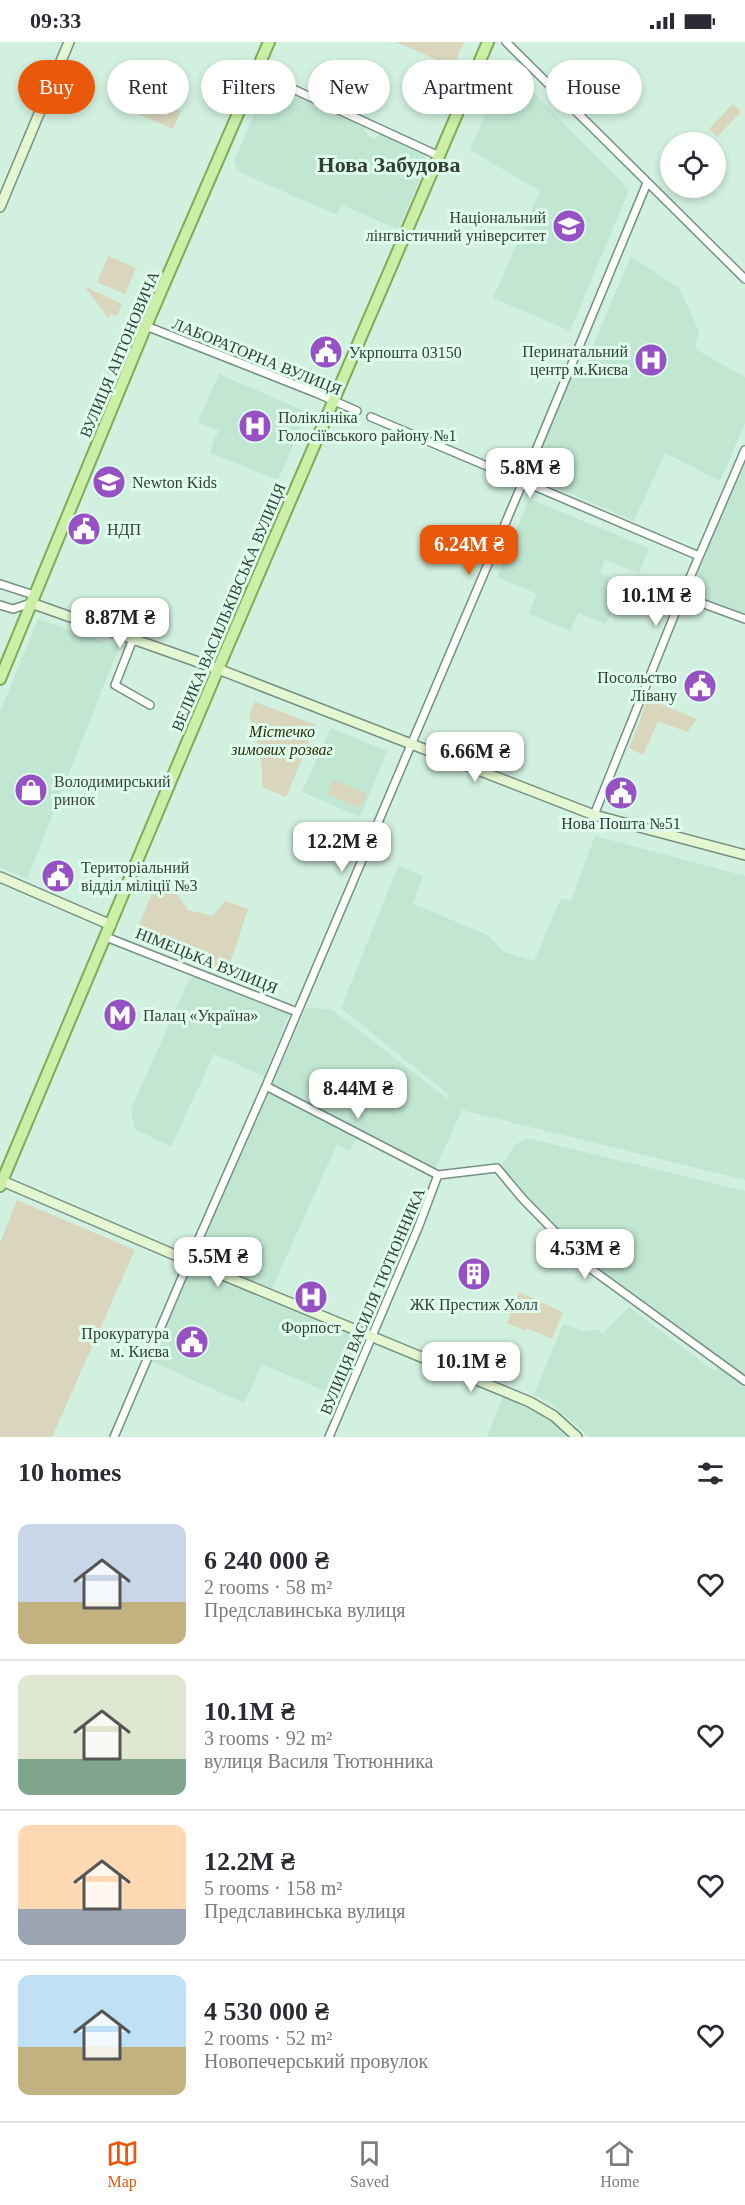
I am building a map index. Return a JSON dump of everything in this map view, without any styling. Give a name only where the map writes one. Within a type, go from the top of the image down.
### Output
[{"type":"main road","points":[[0,207],[69,42]]},
{"type":"main road","name":"ВУЛИЦЯ АНТОНОВИЧА","points":[[261,60],[269,42]]},
{"type":"main road","name":"ВЕЛИКА ВАСИЛЬКІВСЬКА ВУЛИЦЯ","points":[[1,1182],[218,669],[488,42]]},
{"type":"main road","name":"ВУЛИЦЯ АНТОНОВИЧА","points":[[0,678],[146,326],[238,114]]},
{"type":"main road","points":[[33,599],[594,815],[745,855]]},
{"type":"main road","points":[[0,877],[111,925]]},
{"type":"main road","points":[[1,1182],[530,1402],[554,1416],[577,1437]]},
{"type":"street","points":[[506,42],[745,279]]},
{"type":"street","points":[[296,90],[438,156]]},
{"type":"street","points":[[114,1437],[267,1086],[647,183]]},
{"type":"street","name":"ЛАБОРАТОРНА ВУЛИЦЯ","points":[[146,326],[357,411]]},
{"type":"street","points":[[371,417],[699,556]]},
{"type":"street","points":[[594,815],[682,597],[745,450]]},
{"type":"street","points":[[0,584],[33,599]]},
{"type":"street","points":[[682,597],[745,619]]},
{"type":"street","points":[[0,605],[13,609],[33,599]]},
{"type":"street","points":[[133,639],[115,685],[150,705]]},
{"type":"street","name":"НІМЕЦЬКА ВУЛИЦЯ","points":[[106,937],[297,1012]]},
{"type":"street","points":[[267,1086],[438,1175],[497,1168],[522,1198],[591,1269],[745,1381]]},
{"type":"street","name":"ВУЛИЦЯ ВАСИЛЯ ТЮТЮННИКА","points":[[329,1437],[373,1337],[438,1175]]},
{"type":"shaded area","name":"Національний лінгвістичний університет","points":[[534,93],[546,105],[546,114],[555,114],[629,190],[570,331],[493,298],[540,191],[470,150],[485,114],[534,114]]},
{"type":"shaded area","points":[[296,94],[308,100],[308,114],[337,114],[365,128],[368,136],[375,139],[381,133],[424,153],[427,163],[398,229],[342,205],[337,215],[237,171],[234,161],[254,114],[296,114]]},
{"type":"shaded area","name":"Перинатальний центр м.Києва","points":[[631,256],[680,289],[699,331],[695,349],[745,377],[745,423],[720,481],[665,453],[634,521],[533,477],[529,472],[575,369],[582,371]]},
{"type":"shaded area","name":"Поліклініка Голосіївського району №1","points":[[219,374],[307,412],[278,480],[210,453],[219,431],[198,422]]},
{"type":"shaded area","points":[[745,457],[745,615],[689,595]]},
{"type":"shaded area","points":[[529,499],[649,548],[639,573],[605,560],[600,573],[624,583],[606,624],[578,613],[570,631],[529,614],[537,594],[497,577]]},
{"type":"shaded area","name":"Володимирський ринок","points":[[38,619],[119,647],[27,879],[0,867],[0,712]]},
{"type":"shaded area","points":[[331,728],[387,751],[360,817],[302,792]]},
{"type":"shaded area","points":[[595,836],[745,876],[745,1180],[462,1110],[432,1176],[356,1139],[350,1151],[337,1144],[271,1291],[199,1261],[196,1258],[306,1008],[331,1009],[448,1099],[449,1095],[341,1008],[398,866],[423,876],[413,904],[488,935],[504,952],[534,961],[561,898],[571,901]]},
{"type":"shaded area","points":[[194,976],[289,1014],[264,1076],[214,1054],[171,1147],[135,1129],[131,1109],[189,980]]},
{"type":"shaded area","points":[[527,1138],[745,1191],[745,1378],[595,1270],[547,1221],[500,1167],[515,1145]]},
{"type":"shaded area","points":[[192,1268],[364,1339],[339,1397],[262,1364],[244,1403],[151,1361]]},
{"type":"shaded area","points":[[629,1307],[714,1371],[718,1367],[745,1387],[745,1437],[589,1437],[551,1403],[534,1395],[563,1324],[584,1332],[599,1329],[602,1334]]},
{"type":"shaded area","points":[[503,1396],[547,1417],[571,1437],[487,1437]]},
{"type":"green space","points":[[396,42],[464,42],[456,60],[437,60]]},
{"type":"green space","points":[[733,104],[741,112],[722,132],[712,132],[709,129]]},
{"type":"green space","points":[[139,114],[167,116],[168,114],[180,114],[173,129]]},
{"type":"green space","points":[[108,256],[136,268],[125,294],[97,282]]},
{"type":"green space","points":[[85,287],[122,304],[117,316],[111,313],[109,319]]},
{"type":"green space","points":[[648,699],[697,719],[687,732],[658,721],[643,755],[629,748]]},
{"type":"green space","name":"Містечко зимових розваг","points":[[255,702],[316,725],[286,797],[262,787],[262,768],[257,740],[249,715]]},
{"type":"green space","points":[[333,780],[367,794],[360,808],[327,794]]},
{"type":"green space","points":[[156,883],[174,890],[188,910],[213,916],[225,901],[248,909],[226,976],[134,937]]},
{"type":"green space","points":[[17,1200],[135,1250],[52,1437],[0,1437],[0,1243]]},
{"type":"green space","points":[[519,1292],[563,1312],[552,1339],[527,1328],[525,1331],[507,1323]]},
{"type":"place","name":"Національний лінгвістичний університет","points":[[569,226]]},
{"type":"place","name":"Укрпошта 03150","points":[[326,352]]},
{"type":"place","name":"Перинатальний центр м.Києва","points":[[651,360]]},
{"type":"place","name":"Поліклініка Голосіївського району №1","points":[[255,426]]},
{"type":"place","name":"Newton Kids","points":[[109,482]]},
{"type":"place","name":"НДП","points":[[84,529]]},
{"type":"place","name":"Посольство Лівану","points":[[700,686]]},
{"type":"place","name":"Володимирський ринок","points":[[31,790]]},
{"type":"place","name":"Нова Пошта №51","points":[[621,793]]},
{"type":"place","name":"Територіальний відділ міліції №3","points":[[58,876]]},
{"type":"place","name":"Палац «Україна»","points":[[120,1015]]},
{"type":"place","name":"ЖК Престиж Холл","points":[[474,1274]]},
{"type":"place","name":"Форпост","points":[[311,1297]]},
{"type":"place","name":"Прокуратура м. Києва","points":[[192,1342]]},
{"type":"district","name":"Нова Забудова","points":[[389,164]]}]
